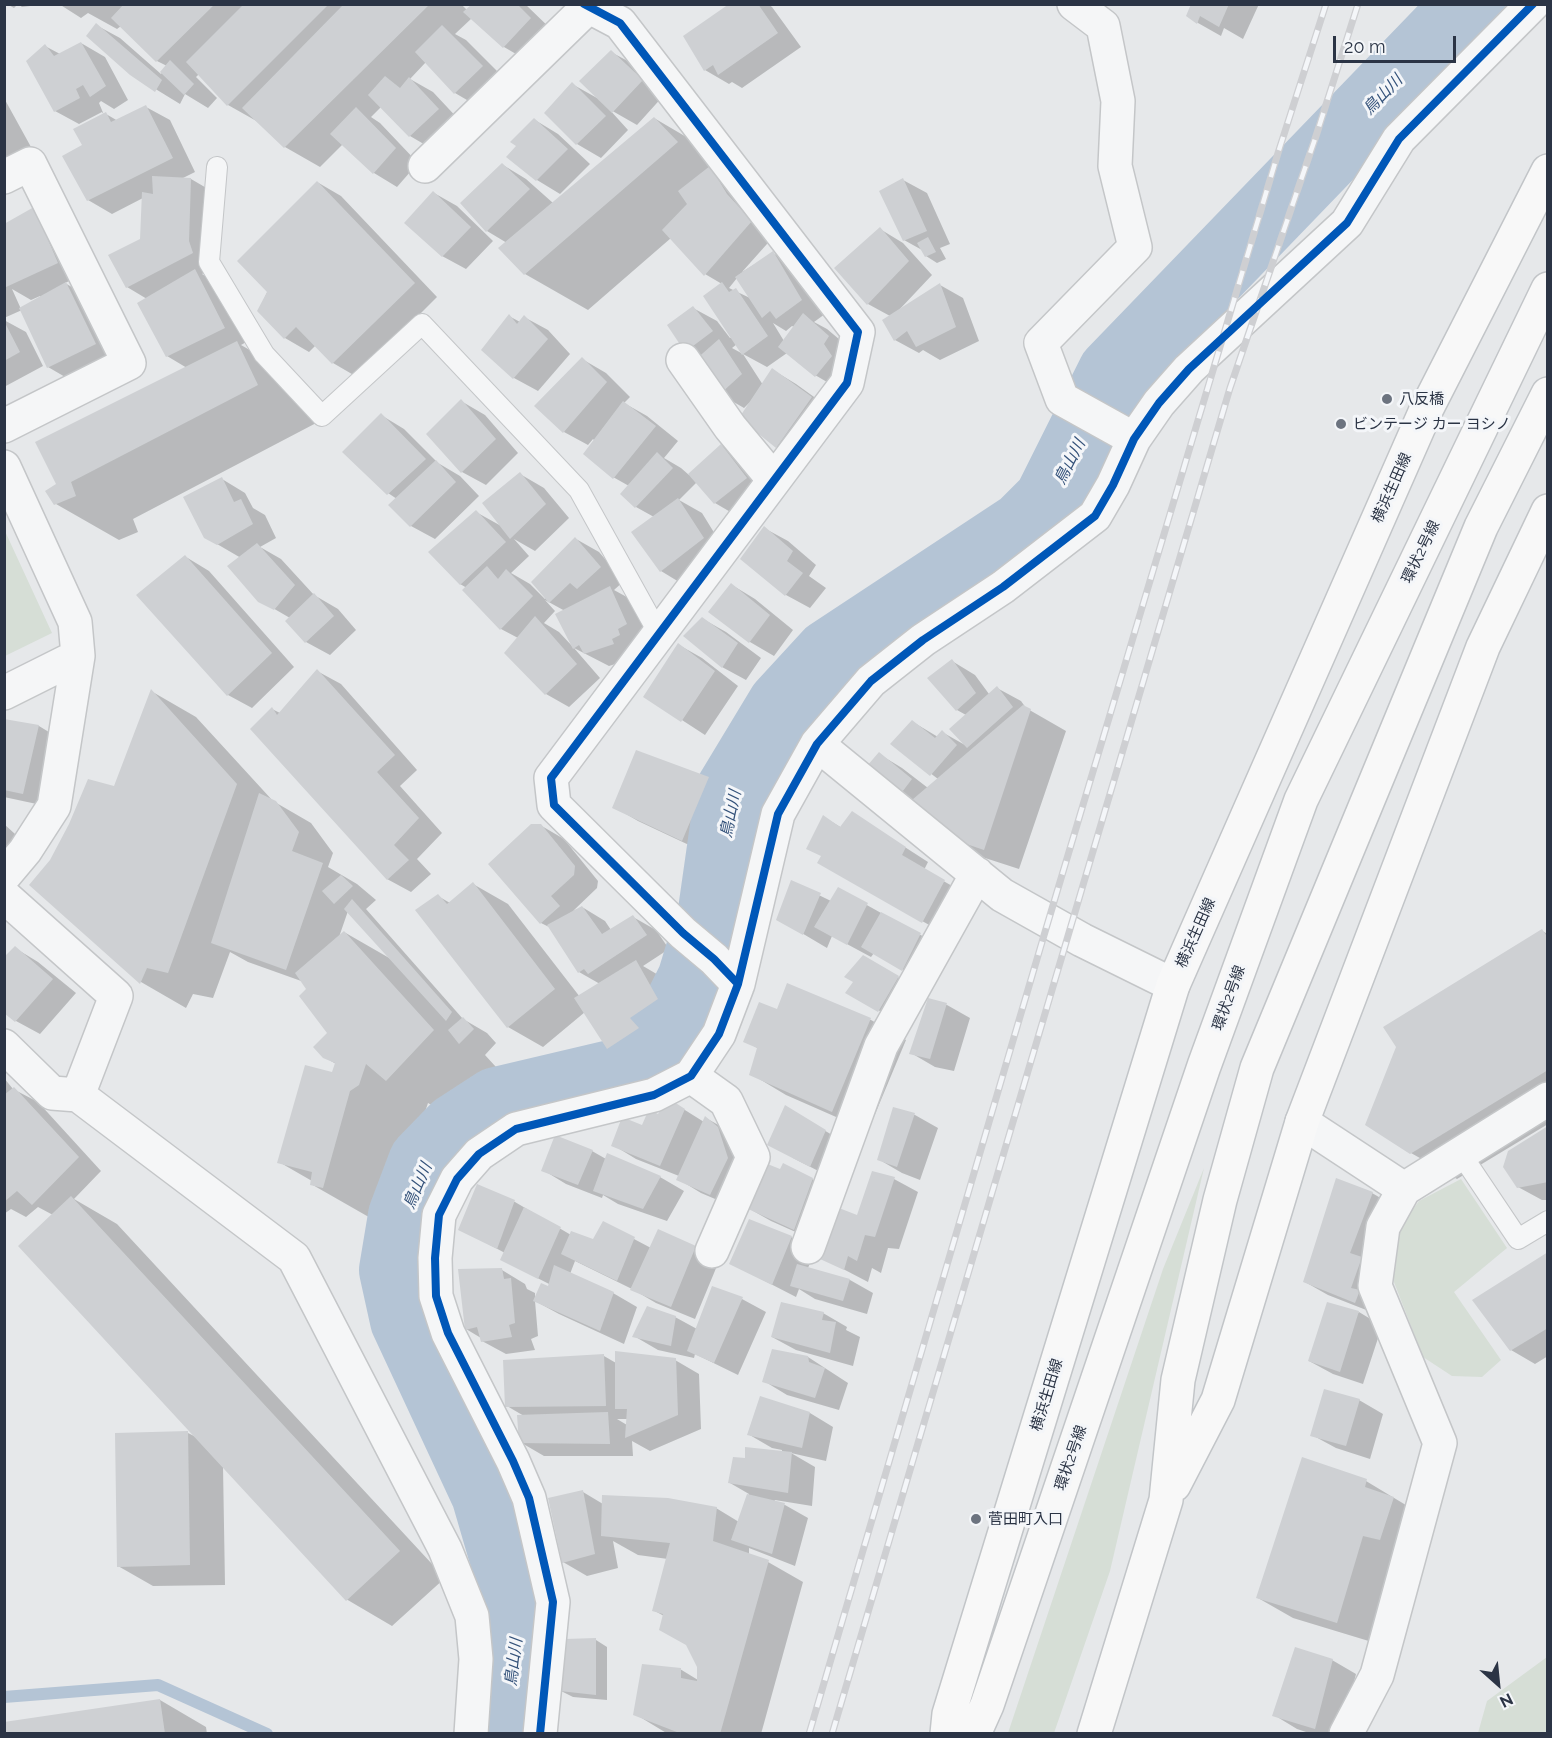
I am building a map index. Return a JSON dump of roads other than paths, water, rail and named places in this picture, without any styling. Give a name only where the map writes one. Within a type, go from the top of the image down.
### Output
[{"type":"main road","name":"横浜生田線","points":[[947,1734],[949,1714],[1173,985],[1427,408],[1548,171]]},
{"type":"main road","name":"環状2号線","points":[[974,1734],[990,1694],[1204,1066],[1301,800],[1548,289]]},
{"type":"main road","points":[[1166,1500],[1178,1380],[1220,1200],[1257,1068],[1481,527],[1548,394]]},
{"type":"main road","points":[[1094,1734],[1166,1500],[1218,1400],[1302,1122],[1483,647],[1548,511]]},
{"type":"street","points":[[540,1734],[553,1602],[529,1498],[513,1461],[448,1333],[436,1296],[435,1258],[439,1215],[457,1179],[479,1154],[516,1129],[654,1095],[691,1076],[720,1034],[749,944],[778,814],[817,744],[871,681],[923,640],[1003,587],[1095,516],[1113,485],[1134,439],[1159,403],[1189,369],[1347,223],[1399,139],[1533,4]]},
{"type":"street","points":[[425,166],[586,6],[627,14],[858,332],[847,383],[550,778],[554,806],[738,984]]},
{"type":"street","points":[[1085,8],[1103,26],[1118,101],[1114,166],[1135,247],[1041,343],[1062,399],[1134,439]]},
{"type":"street","points":[[4,177],[30,164],[129,363],[4,426]]},
{"type":"street","points":[[683,360],[730,427],[774,480]]},
{"type":"street","points":[[4,467],[75,622],[78,656],[54,806],[25,850],[4,876]]},
{"type":"street","points":[[4,693],[78,656]]},
{"type":"street","points":[[817,744],[1002,895],[1072,935],[1173,985]]},
{"type":"street","points":[[808,1247],[881,1046],[977,874]]},
{"type":"street","points":[[4,896],[116,996],[78,1095]]},
{"type":"street","points":[[4,1046],[52,1093],[78,1095],[294,1258],[445,1549],[472,1616],[476,1659],[471,1734]]},
{"type":"street","points":[[691,1076],[726,1101],[753,1157],[712,1251]]},
{"type":"street","points":[[1346,1734],[1377,1675],[1440,1443],[1375,1286],[1383,1227],[1404,1190],[1548,1099]]},
{"type":"street","points":[[1302,1122],[1404,1190]]},
{"type":"lane","points":[[217,167],[209,262],[264,354],[322,416],[422,324],[579,490],[659,634]]},
{"type":"lane","points":[[1461,1154],[1518,1239],[1548,1221]]},
{"type":"waterway","name":"鳥山川","points":[[505,1734],[521,1607],[488,1494],[407,1320],[396,1270],[405,1216],[425,1163],[457,1130],[497,1104],[637,1071],[680,1008],[694,980],[715,911],[732,792],[784,706],[830,656],[1024,528],[1050,502],[1114,374],[1471,4]]},
{"type":"waterway","points":[[4,1697],[158,1685],[267,1734]]},
{"type":"railway","points":[[809,1734],[1042,942],[1278,153],[1326,4]]},
{"type":"railway","points":[[832,1734],[1230,388],[1317,133],[1358,4]]},
{"type":"place","name":"八反橋","points":[[1387,399]]},
{"type":"place","name":"ビンテージ カー ヨシノ","points":[[1341,424]]},
{"type":"place","name":"菅田町入口","points":[[976,1519]]}]
